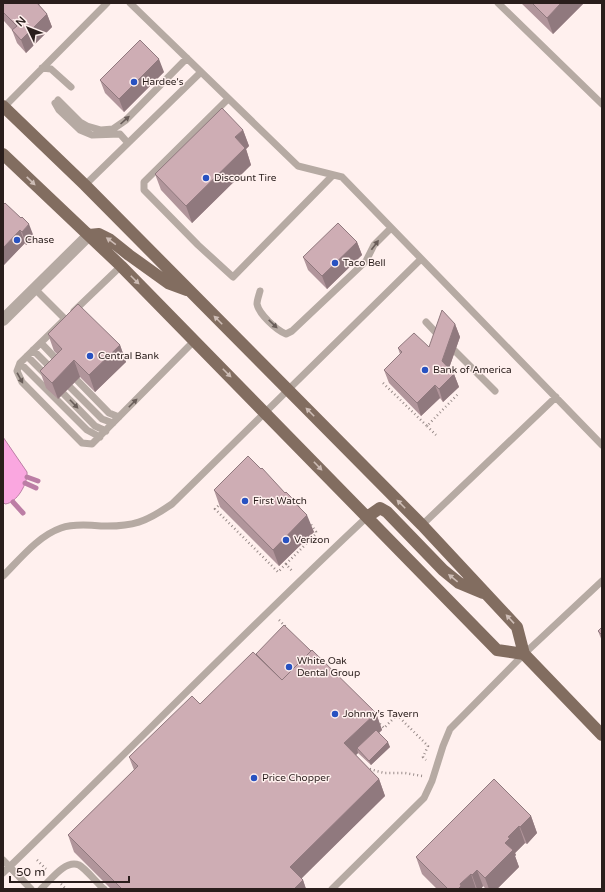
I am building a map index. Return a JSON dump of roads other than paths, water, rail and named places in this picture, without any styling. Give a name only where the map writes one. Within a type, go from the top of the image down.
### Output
[{"type":"main road","points":[[3,107],[85,185],[422,525],[517,627],[524,654],[602,735]]},
{"type":"main road","points":[[3,154],[121,266],[497,650],[524,654]]},
{"type":"main road","points":[[89,235],[99,234],[110,239],[129,255],[168,283],[190,292]]},
{"type":"main road","points":[[367,517],[380,508],[387,512],[443,570],[459,583],[488,596]]},
{"type":"street","points":[[3,320],[89,235]]},
{"type":"lane","points":[[3,107],[107,3]]},
{"type":"lane","points":[[130,3],[298,166],[342,177],[602,444]]},
{"type":"lane","points":[[498,3],[602,104]]},
{"type":"lane","points":[[128,143],[120,134],[92,135],[80,130],[59,110],[57,101],[80,122],[87,126],[102,130],[113,129],[126,120],[187,58]]},
{"type":"lane","points":[[42,68],[51,69],[71,87]]},
{"type":"lane","points":[[85,185],[201,72]]},
{"type":"lane","points":[[228,99],[144,182],[144,190],[198,245],[233,277],[333,175]]},
{"type":"lane","points":[[260,291],[257,303],[262,313],[279,331],[286,334],[292,331],[366,261],[374,245],[391,228]]},
{"type":"lane","points":[[3,576],[40,540],[48,534],[63,527],[86,525],[132,525],[154,517],[172,504],[421,258]]},
{"type":"lane","points":[[121,266],[20,363],[17,371],[22,382],[82,444],[92,444],[194,340]]},
{"type":"lane","points":[[35,289],[65,319]]},
{"type":"lane","points":[[426,322],[441,338]]},
{"type":"lane","points":[[41,343],[109,413],[119,417]]},
{"type":"lane","points":[[33,350],[102,419],[113,423]]},
{"type":"lane","points":[[455,351],[495,391]]},
{"type":"lane","points":[[27,356],[95,426],[106,430]]},
{"type":"lane","points":[[20,363],[87,430],[100,436]]},
{"type":"lane","points":[[422,525],[556,397]]},
{"type":"lane","points":[[3,873],[140,739],[185,692],[367,517]]},
{"type":"lane","points":[[332,889],[424,798],[433,778],[450,729],[524,654],[602,581]]},
{"type":"lane","points":[[3,860],[31,889]]},
{"type":"lane","points":[[41,889],[66,866],[72,864],[80,865],[104,889]]},
{"type":"waterway","points":[[27,477],[38,481]]},
{"type":"waterway","points":[[25,483],[36,488]]},
{"type":"waterway","points":[[13,502],[23,513]]},
{"type":"place","name":"Hardee's","points":[[134,82]]},
{"type":"place","name":"Discount Tire","points":[[206,178]]},
{"type":"place","name":"Chase","points":[[17,240]]},
{"type":"place","name":"Taco Bell","points":[[335,263]]},
{"type":"place","name":"Central Bank","points":[[90,356]]},
{"type":"place","name":"Bank of America","points":[[425,370]]},
{"type":"place","name":"First Watch","points":[[245,501]]},
{"type":"place","name":"Verizon","points":[[286,540]]},
{"type":"place","name":"White Oak Dental Group","points":[[289,667]]},
{"type":"place","name":"Johnny’s Tavern","points":[[335,714]]},
{"type":"place","name":"Price Chopper","points":[[254,778]]}]
